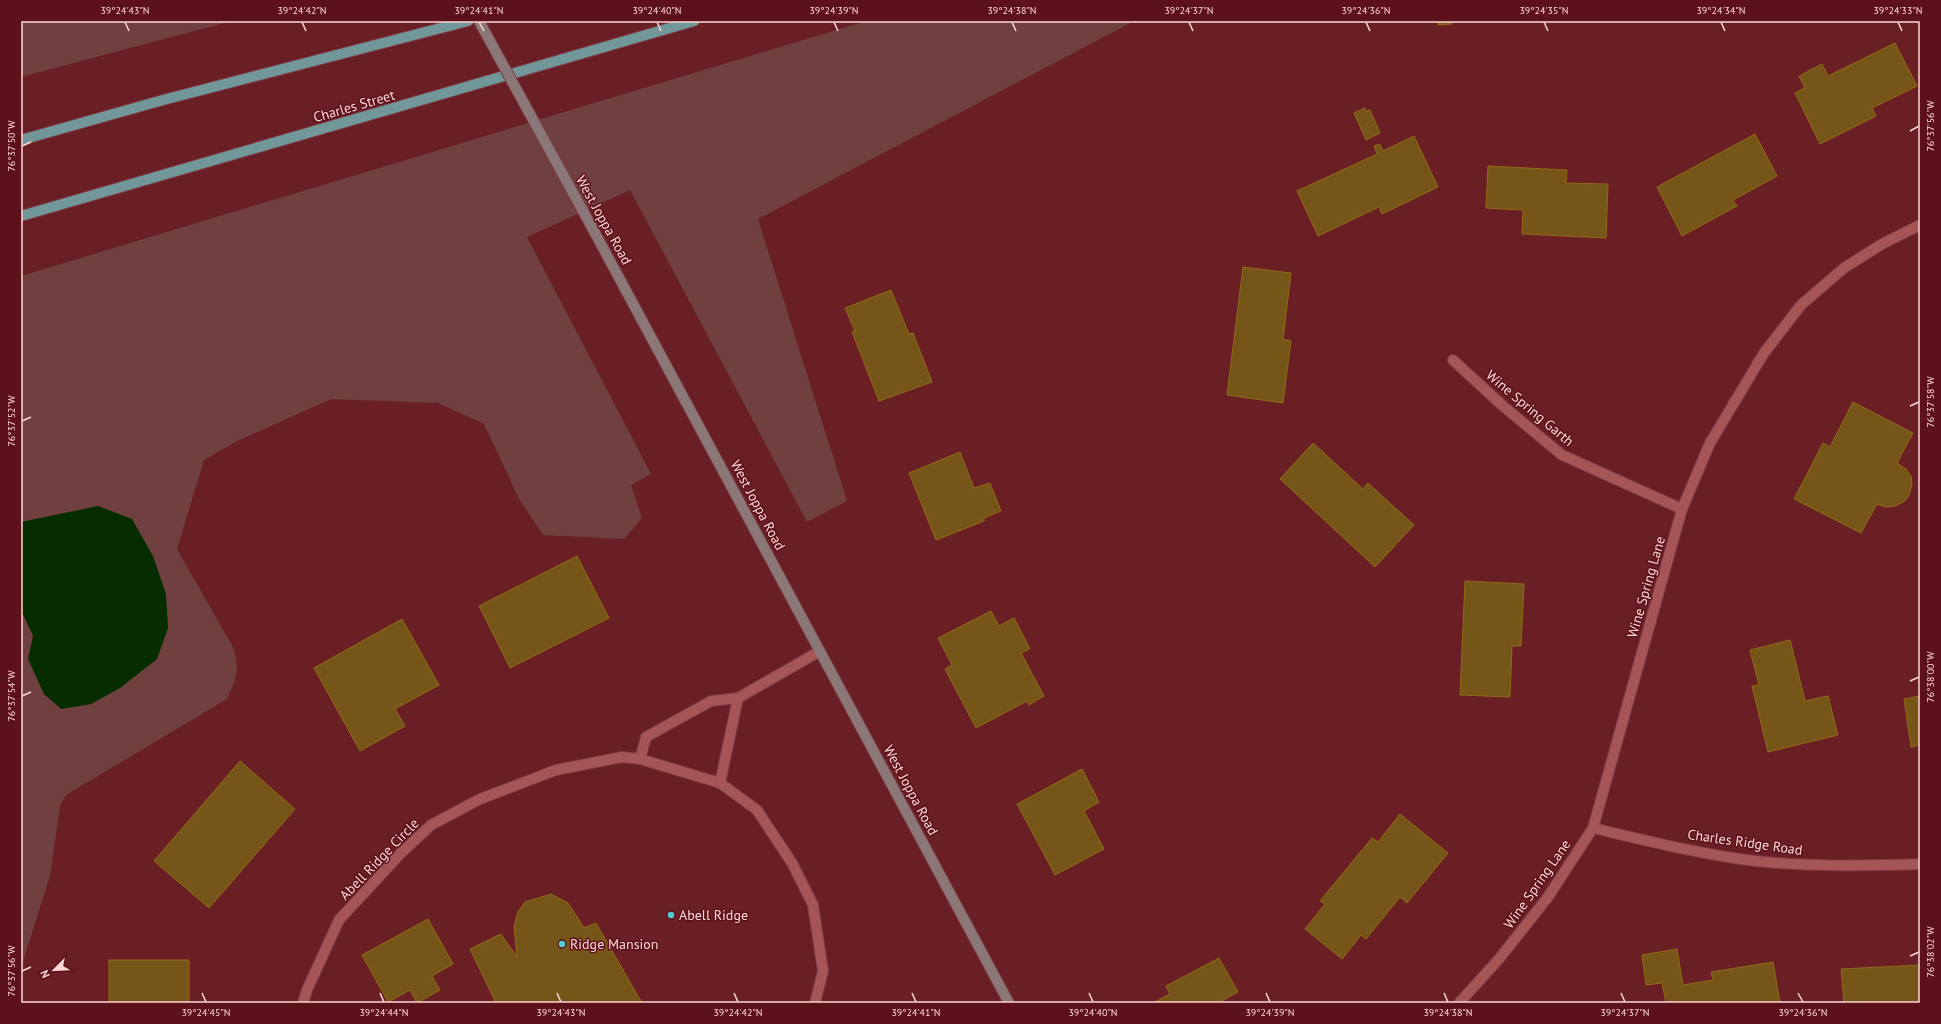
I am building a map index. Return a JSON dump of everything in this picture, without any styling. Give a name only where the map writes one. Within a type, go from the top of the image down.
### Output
[{"type":"main road","points":[[21,140],[163,100],[468,21]]},
{"type":"main road","name":"Charles Street","points":[[21,216],[694,21]]},
{"type":"street","name":"West Joppa Road","points":[[480,21],[1009,1003]]},
{"type":"street","name":"Wine Spring Lane","points":[[1459,1003],[1499,959],[1548,897],[1593,828],[1682,508],[1710,443],[1764,352],[1801,305],[1844,268],[1882,244],[1920,225]]},
{"type":"street","name":"Wine Spring Garth","points":[[1453,360],[1503,406],[1562,455],[1682,508]]},
{"type":"street","points":[[640,759],[646,737],[711,701],[738,698],[820,652]]},
{"type":"street","points":[[720,784],[738,698]]},
{"type":"street","name":"Abell Ridge Circle","points":[[303,1003],[307,990],[338,920],[400,853],[431,825],[480,799],[556,770],[622,758],[640,759],[720,784],[757,810],[792,863],[813,905],[823,971],[815,1003]]},
{"type":"street","name":"Charles Ridge Road","points":[[1593,828],[1665,845],[1747,860],[1810,865],[1875,866],[1920,864]]},
{"type":"shaded area","points":[[21,21],[232,21],[21,77]]},
{"type":"shaded area","points":[[866,21],[1134,21],[758,219],[847,501],[807,522],[630,190],[527,237],[651,474],[631,485],[642,518],[624,539],[543,535],[519,499],[484,424],[438,403],[331,399],[237,441],[204,460],[177,549],[233,647],[237,668],[233,685],[227,699],[66,795],[60,806],[50,876],[24,958],[21,986],[21,276]]},
{"type":"shaded area","points":[[98,506],[132,519],[153,556],[166,594],[168,628],[157,659],[120,688],[91,704],[61,709],[44,694],[28,659],[33,636],[21,610],[21,522]]},
{"type":"building","points":[[1438,21],[1452,21],[1452,24],[1438,25]]},
{"type":"building","points":[[1895,43],[1917,86],[1872,108],[1876,116],[1820,144],[1795,93],[1805,88],[1799,76],[1822,64],[1828,76]]},
{"type":"building","points":[[1365,108],[1366,111],[1370,110],[1380,133],[1366,140],[1354,113]]},
{"type":"building","points":[[1755,134],[1777,176],[1733,200],[1737,206],[1682,236],[1657,187]]},
{"type":"building","points":[[1414,136],[1438,187],[1382,214],[1379,207],[1318,236],[1297,191],[1377,154],[1374,146],[1380,144],[1383,151]]},
{"type":"building","points":[[1488,166],[1567,170],[1566,183],[1608,184],[1606,238],[1522,234],[1523,210],[1486,208]]},
{"type":"building","points":[[1243,267],[1291,273],[1283,339],[1291,341],[1283,403],[1227,395]]},
{"type":"building","points":[[891,290],[909,334],[913,333],[932,382],[879,401],[852,332],[855,331],[845,308]]},
{"type":"building","points":[[1853,402],[1913,433],[1897,463],[1906,469],[1911,476],[1912,484],[1909,495],[1905,501],[1895,506],[1885,507],[1877,504],[1861,533],[1794,499],[1823,443],[1830,447]]},
{"type":"building","points":[[1313,443],[1363,489],[1368,483],[1414,525],[1375,567],[1280,479]]},
{"type":"building","points":[[960,452],[974,488],[990,483],[1001,511],[984,518],[984,521],[936,540],[909,473]]},
{"type":"building","points":[[577,556],[609,618],[510,668],[479,606]]},
{"type":"building","points":[[1465,581],[1524,584],[1521,646],[1512,646],[1510,697],[1460,695]]},
{"type":"building","points":[[991,611],[999,626],[1014,618],[1030,649],[1021,653],[1044,696],[1029,705],[1027,701],[976,728],[945,669],[952,665],[938,638]]},
{"type":"building","points":[[402,619],[439,685],[395,709],[405,726],[360,751],[314,668]]},
{"type":"building","points":[[1790,640],[1805,701],[1828,696],[1838,735],[1768,752],[1752,686],[1759,685],[1750,650]]},
{"type":"building","points":[[1920,696],[1920,745],[1911,747],[1904,699]]},
{"type":"building","points":[[240,761],[295,809],[209,908],[154,861]]},
{"type":"building","points":[[1082,769],[1099,802],[1084,811],[1104,849],[1055,875],[1017,804]]},
{"type":"building","points":[[1400,814],[1448,853],[1407,903],[1400,897],[1366,939],[1361,935],[1342,959],[1305,929],[1325,904],[1320,901],[1372,838],[1378,842]]},
{"type":"building","name":"Ridge Mansion","points":[[551,894],[568,903],[584,928],[596,923],[642,1003],[496,1003],[470,949],[501,934],[517,957],[514,926],[518,912],[525,902]]},
{"type":"building","points":[[428,919],[453,964],[432,976],[440,990],[417,1003],[410,990],[388,1002],[362,955]]},
{"type":"building","points":[[1677,949],[1683,985],[1713,980],[1711,972],[1773,962],[1780,1003],[1666,1003],[1662,983],[1646,985],[1642,955]]},
{"type":"building","points":[[1219,958],[1238,992],[1218,1003],[1153,1003],[1170,994],[1166,986]]},
{"type":"building","points":[[109,960],[189,960],[189,1003],[109,1003]]},
{"type":"building","points":[[1920,965],[1920,1003],[1844,1003],[1841,969]]},
{"type":"place","name":"Abell Ridge","points":[[671,915]]},
{"type":"place","name":"Ridge Mansion","points":[[562,944]]}]
